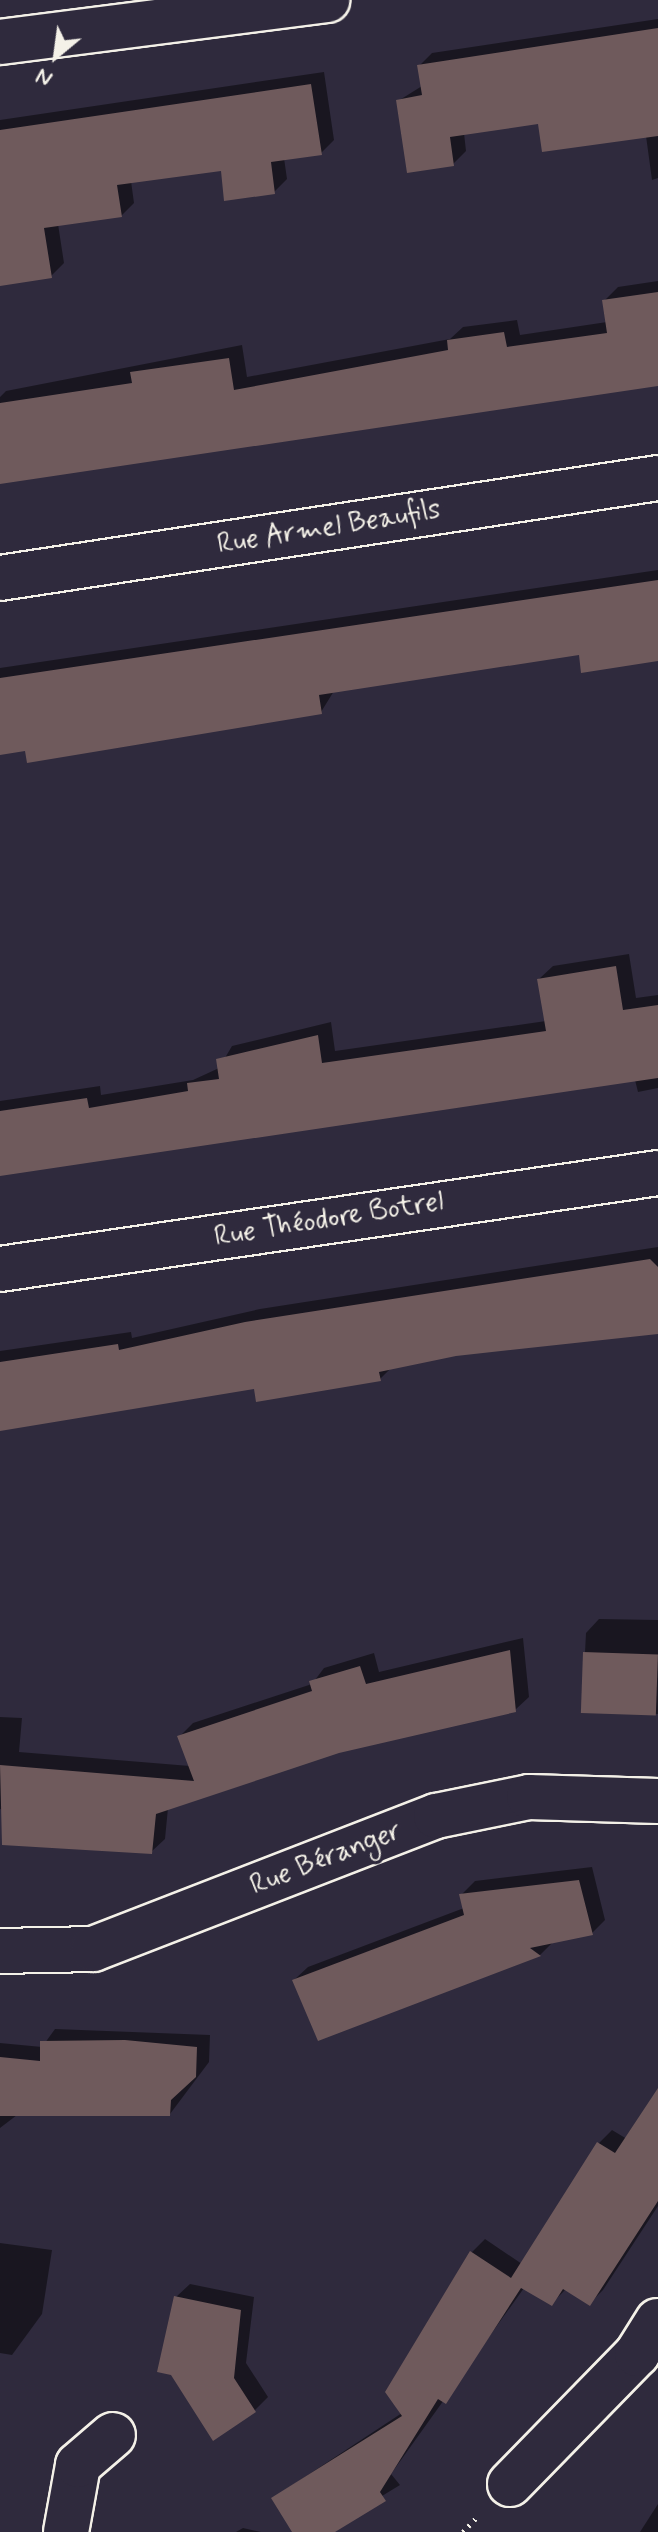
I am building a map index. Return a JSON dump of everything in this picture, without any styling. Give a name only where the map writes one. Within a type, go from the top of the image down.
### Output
[{"type":"street","points":[[0,42],[327,0]]},
{"type":"street","name":"Rue Armel Beaufils","points":[[0,578],[658,478]]},
{"type":"street","name":"Rue Théodore Botrel","points":[[0,1269],[658,1173]]},
{"type":"street","name":"Rue Béranger","points":[[0,1951],[93,1949],[436,1816],[529,1797],[658,1801]]},
{"type":"street","points":[[510,2484],[637,2354],[658,2321]]},
{"type":"street","points":[[66,2532],[78,2465],[113,2435]]},
{"type":"building","points":[[658,28],[658,136],[542,152],[538,124],[450,137],[454,166],[407,173],[396,100],[422,95],[417,65]]},
{"type":"building","points":[[311,84],[322,155],[271,162],[275,194],[224,201],[221,171],[117,185],[122,217],[44,228],[52,278],[0,286],[0,130]]},
{"type":"building","points":[[658,292],[658,386],[0,484],[0,403],[132,383],[130,372],[229,358],[234,390],[448,350],[447,340],[504,332],[507,347],[607,333],[602,300]]},
{"type":"building","points":[[658,580],[658,661],[581,673],[579,655],[319,695],[322,714],[27,763],[25,751],[0,755],[0,678]]},
{"type":"building","points":[[616,966],[623,1010],[658,1005],[658,1078],[0,1176],[0,1111],[87,1098],[89,1108],[188,1091],[187,1083],[219,1079],[216,1059],[318,1035],[322,1063],[546,1031],[537,979]]},
{"type":"building","points":[[650,1259],[658,1267],[658,1334],[456,1356],[379,1372],[381,1381],[256,1402],[254,1389],[0,1431],[0,1362],[118,1344],[119,1350],[245,1322]]},
{"type":"building","points":[[510,1650],[516,1712],[339,1753],[156,1814],[152,1854],[2,1845],[0,1765],[194,1781],[177,1736],[312,1691],[309,1681],[360,1666],[366,1684]]},
{"type":"building","points":[[583,1652],[658,1655],[656,1716],[581,1713]]},
{"type":"building","points":[[579,1880],[593,1935],[530,1948],[541,1956],[318,2041],[292,1980],[464,1915],[459,1894]]},
{"type":"building","points":[[125,2040],[197,2047],[196,2077],[171,2100],[170,2116],[0,2116],[0,2057],[40,2061],[40,2041]]},
{"type":"building","points":[[658,2088],[658,2201],[590,2306],[563,2289],[552,2306],[521,2288],[446,2404],[438,2399],[380,2492],[386,2501],[335,2532],[292,2532],[271,2498],[402,2416],[385,2392],[470,2251],[511,2278],[597,2142],[615,2153]]},
{"type":"building","points":[[174,2296],[241,2310],[234,2378],[256,2412],[213,2441],[171,2375],[157,2372]]}]
